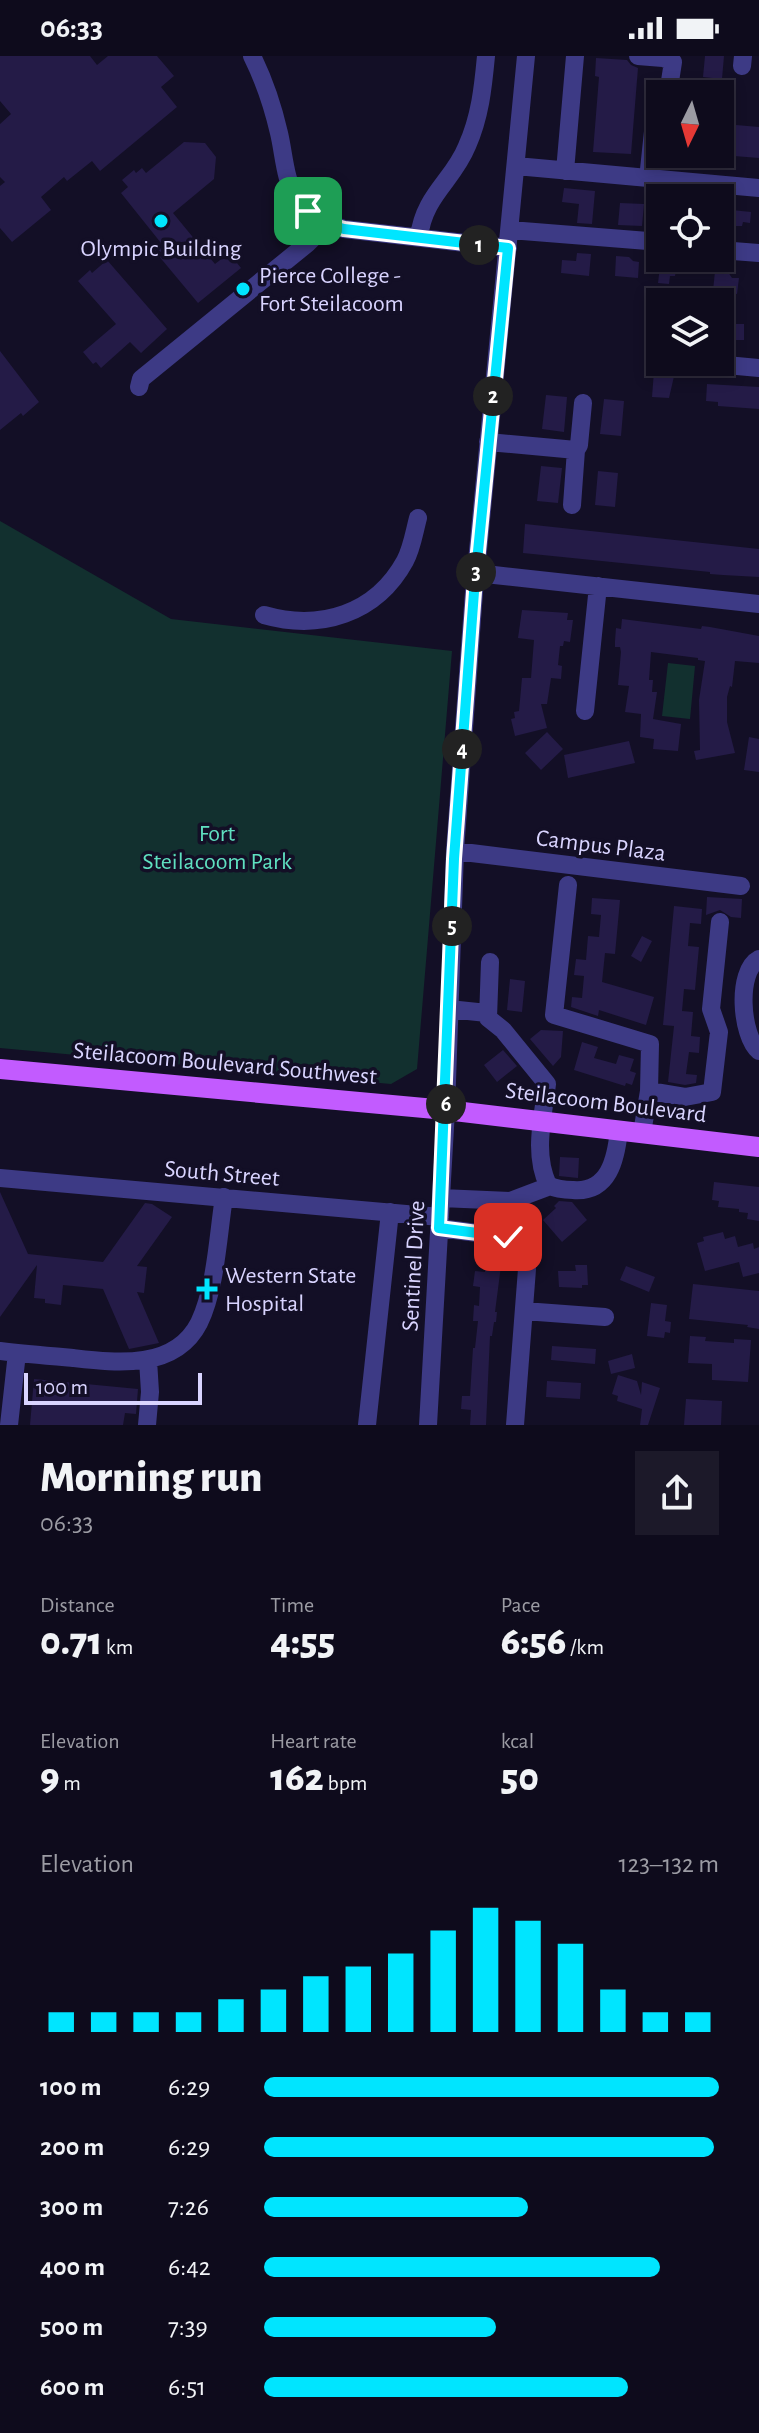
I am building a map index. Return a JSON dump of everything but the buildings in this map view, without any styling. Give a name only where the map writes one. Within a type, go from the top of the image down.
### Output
[{"type":"main road","name":"Steilacoom Boulevard Southwest","points":[[0,1069],[446,1110]]},
{"type":"main road","name":"Steilacoom Boulevard","points":[[446,1110],[759,1147]]},
{"type":"street","points":[[252,56],[278,128],[291,188],[308,211],[327,224],[344,229],[419,237],[646,241]]},
{"type":"street","points":[[419,237],[421,218],[468,145],[482,103],[486,56]]},
{"type":"street","name":"Sentinel Drive","points":[[428,1425],[446,1110],[455,851],[476,573],[526,56]]},
{"type":"street","points":[[565,171],[575,56]]},
{"type":"street","points":[[638,56],[673,62],[670,80]]},
{"type":"street","points":[[516,166],[759,188]]},
{"type":"street","points":[[648,179],[649,168]]},
{"type":"street","points":[[139,387],[141,379],[308,243],[327,224]]},
{"type":"street","points":[[734,251],[759,253]]},
{"type":"street","points":[[734,366],[759,368]]},
{"type":"street","points":[[572,505],[583,403]]},
{"type":"street","points":[[488,442],[576,450]]},
{"type":"street","points":[[264,615],[284,621],[323,621],[340,617],[375,599],[405,560],[418,518]]},
{"type":"street","points":[[476,573],[759,604]]},
{"type":"street","points":[[585,711],[598,586]]},
{"type":"street","name":"Campus Plaza","points":[[455,851],[741,886]]},
{"type":"street","name":"Campus Plaza","points":[[568,885],[554,1015],[650,1044],[649,1091],[642,1133]]},
{"type":"street","points":[[649,1091],[685,1097],[712,1092],[719,1032],[711,1009],[720,922]]},
{"type":"street","points":[[759,959],[750,965],[745,974],[752,1002],[749,1038],[759,1051]]},
{"type":"street","points":[[490,962],[488,1018],[503,1030],[547,1084],[539,1161],[550,1186]]},
{"type":"street","points":[[449,1009],[487,1013]]},
{"type":"street","points":[[440,1214],[510,1201],[550,1186],[579,1191],[597,1187],[615,1160],[619,1130]]},
{"type":"street","name":"South Street","points":[[0,1178],[440,1214]]},
{"type":"street","points":[[9,1425],[9,1352],[123,1363],[148,1360],[180,1346],[190,1336],[199,1323],[209,1294],[224,1197]]},
{"type":"street","points":[[367,1425],[390,1212]]},
{"type":"street","points":[[440,1214],[517,1241],[526,1257],[515,1424],[530,1425]]},
{"type":"street","points":[[524,1311],[605,1317]]},
{"type":"street","points":[[147,1425],[150,1392],[148,1360]]},
{"type":"green space","name":"Fort Steilacoom Park","points":[[0,521],[171,619],[452,651],[417,1069],[391,1084],[0,1048]]},
{"type":"green space","points":[[668,663],[695,666],[690,719],[662,716]]},
{"type":"place","name":"Olympic Building","points":[[161,221]]},
{"type":"place","name":"Pierce College - Fort Steilacoom","points":[[243,289]]},
{"type":"place","name":"Western State Hospital","points":[[207,1289]]},
{"type":"route","points":[[308,211],[327,224],[344,229],[508,248],[474,592],[454,859],[439,1228],[508,1237]]}]
